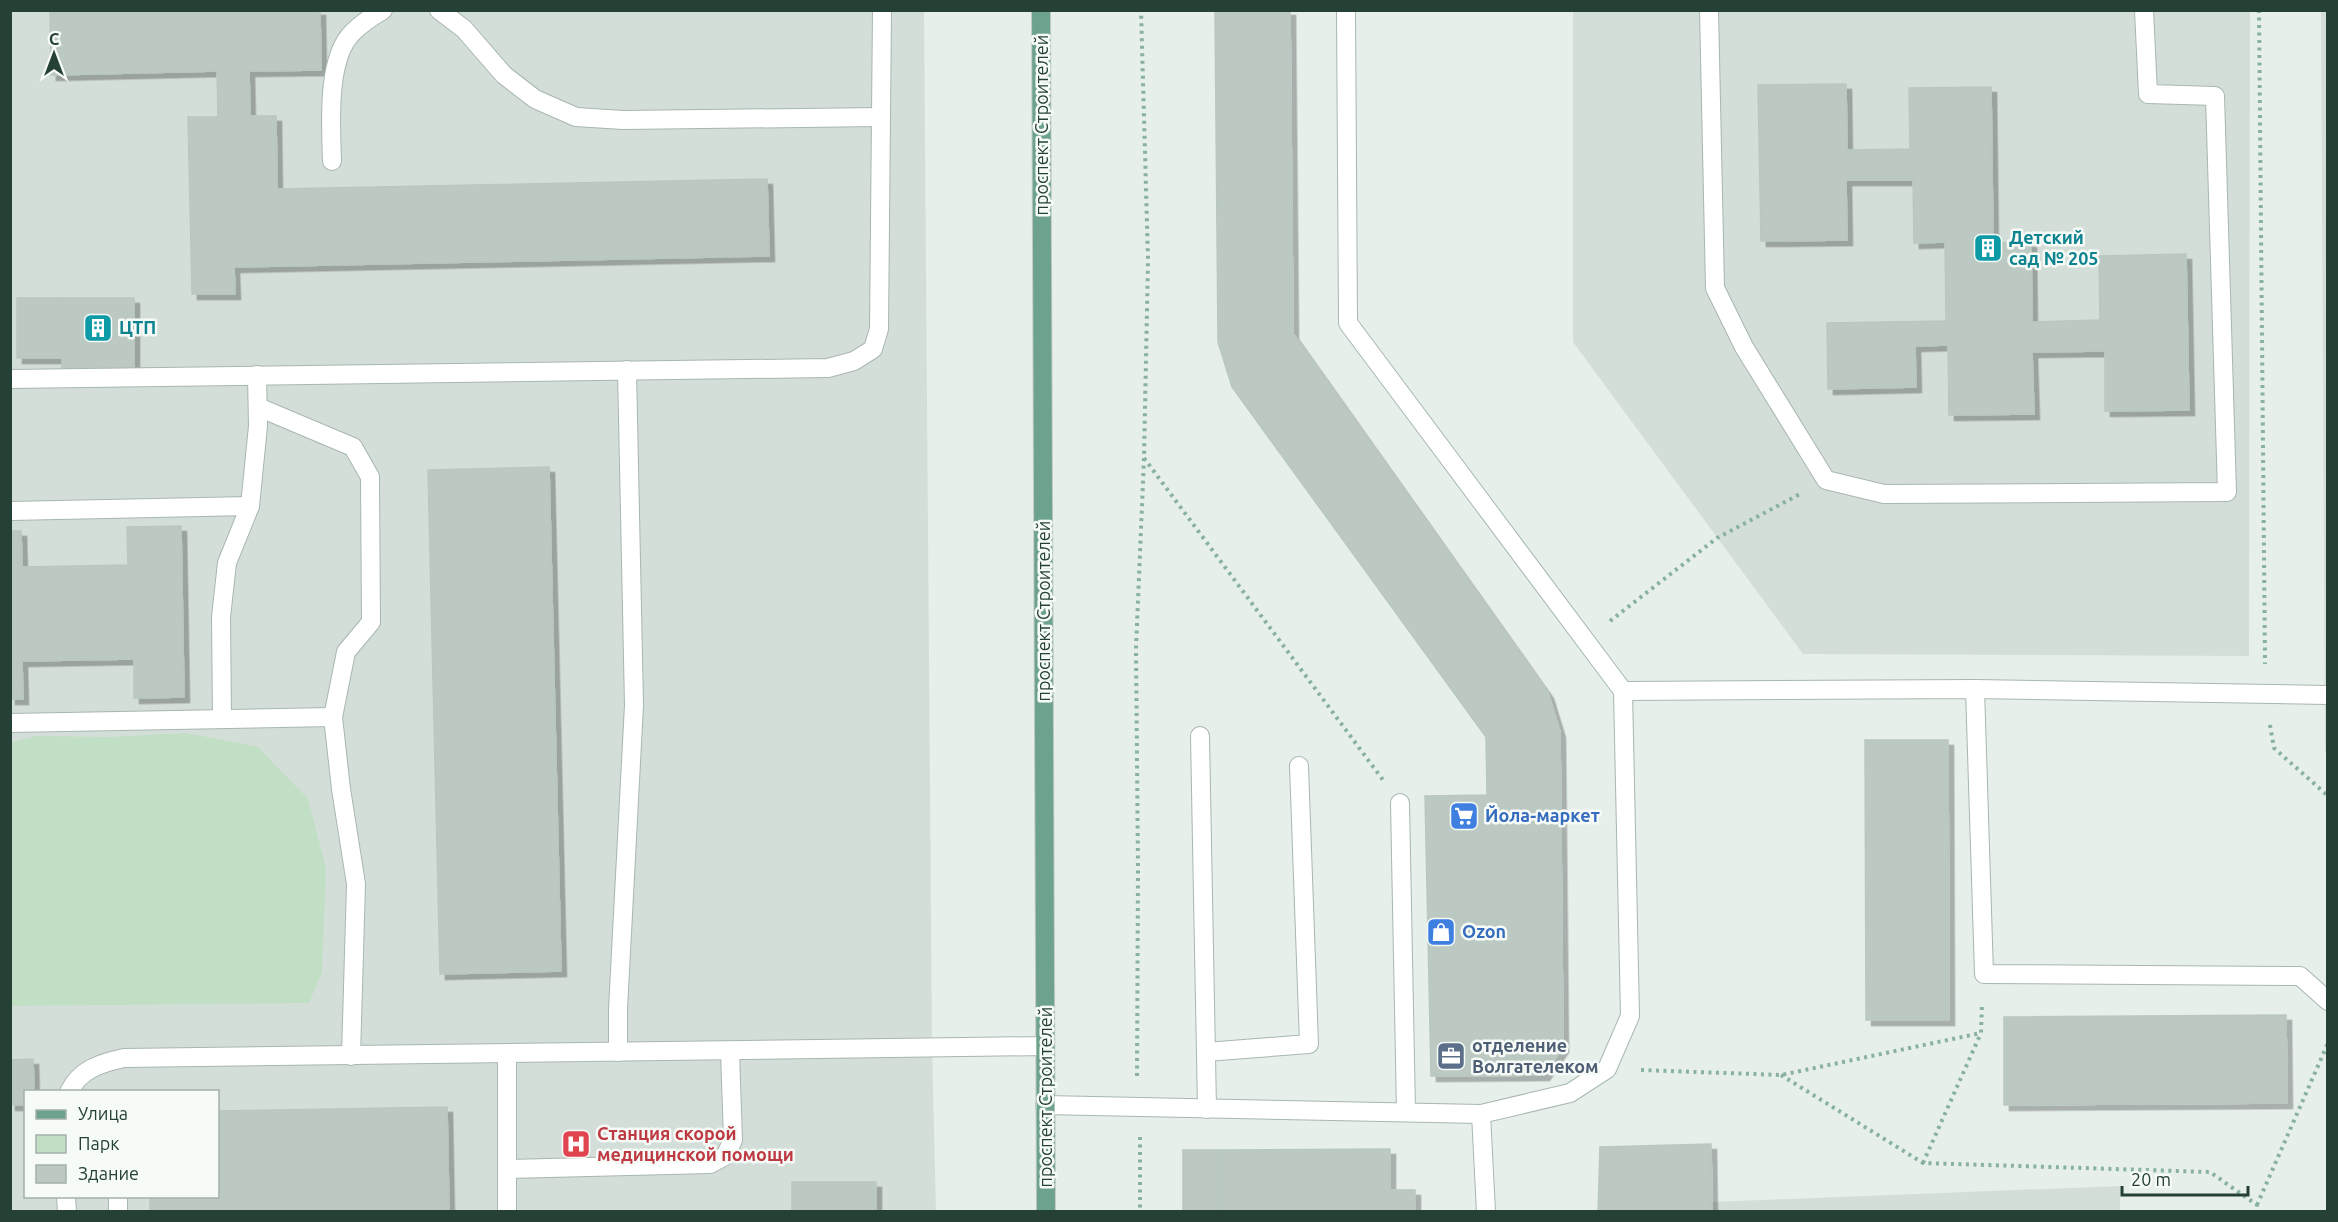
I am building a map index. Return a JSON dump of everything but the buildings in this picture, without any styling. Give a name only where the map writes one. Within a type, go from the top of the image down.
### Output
[{"type":"main road","name":"проспект Строителей","points":[[1041,10],[1046,1212]]},
{"type":"lane","points":[[332,161],[331,92],[338,59],[351,33],[383,10]]},
{"type":"lane","points":[[439,10],[464,29],[504,75],[536,99],[576,117],[623,120],[881,117]]},
{"type":"lane","points":[[10,379],[828,368],[855,361],[873,349],[879,328],[882,10]]},
{"type":"lane","points":[[1045,1105],[1481,1114],[1570,1093],[1607,1069],[1630,1016],[1623,691],[1348,323],[1346,10]]},
{"type":"lane","points":[[1709,10],[1714,288],[1744,347],[1826,480],[1884,494],[2227,492],[2215,96],[2148,94],[2144,10]]},
{"type":"lane","points":[[618,1052],[618,1010],[634,705],[627,370]]},
{"type":"lane","points":[[222,719],[221,617],[227,563],[250,506],[258,426],[257,375]]},
{"type":"lane","points":[[258,407],[352,447],[370,477],[371,622],[346,652],[333,717],[341,789],[356,884],[351,1056]]},
{"type":"lane","points":[[10,511],[250,506]]},
{"type":"lane","points":[[1623,691],[1975,689],[2328,695]]},
{"type":"lane","points":[[1975,689],[1984,974],[2300,976],[2328,1001]]},
{"type":"lane","points":[[10,723],[333,717]]},
{"type":"lane","points":[[1200,736],[1207,1109]]},
{"type":"lane","points":[[1206,1052],[1309,1044],[1299,766]]},
{"type":"lane","points":[[1400,802],[1406,1112]]},
{"type":"lane","points":[[70,1090],[82,1072],[102,1063],[124,1058],[1045,1046]]},
{"type":"lane","points":[[507,1169],[710,1164],[724,1156],[733,1140],[730,1051]]},
{"type":"lane","points":[[507,1054],[507,1212]]},
{"type":"lane","points":[[1481,1114],[1486,1212]]},
{"type":"path","points":[[1140,1212],[1137,1072],[1136,648],[1144,458],[1148,260],[1141,10]]},
{"type":"path","points":[[2259,10],[2265,695],[2274,748],[2328,796]]},
{"type":"path","points":[[1144,458],[1400,802]]},
{"type":"path","points":[[1586,640],[1717,538],[1826,480]]},
{"type":"path","points":[[1923,1163],[1981,1033],[1984,974]]},
{"type":"path","points":[[1607,1069],[1781,1075],[1981,1033]]},
{"type":"path","points":[[2256,1212],[2257,1204],[2328,1043]]},
{"type":"path","points":[[1781,1075],[1923,1163],[2210,1172],[2257,1204]]},
{"type":"shaded area","points":[[10,11],[924,11],[932,1047],[936,1211],[11,1211]]},
{"type":"shaded area","points":[[1573,11],[2250,11],[2249,656],[1803,654],[1573,342]]},
{"type":"shaded area","points":[[2321,11],[2328,11],[2327,753],[2325,750]]},
{"type":"shaded area","points":[[2120,1186],[2120,1212],[1712,1212],[1712,1202]]},
{"type":"green space","points":[[186,733],[258,747],[308,799],[326,868],[322,972],[309,1003],[11,1006],[11,743],[36,736],[110,737]]},
{"type":"place","name":"Детский сад № 205","points":[[1988,248]]},
{"type":"place","name":"ЦТП","points":[[98,328]]},
{"type":"place","name":"Йола-маркет","points":[[1464,816]]},
{"type":"place","name":"Ozon","points":[[1441,932]]},
{"type":"place","name":"отделение Волгателеком","points":[[1451,1056]]},
{"type":"place","name":"Станция скорой медицинской помощи","points":[[576,1144]]}]
